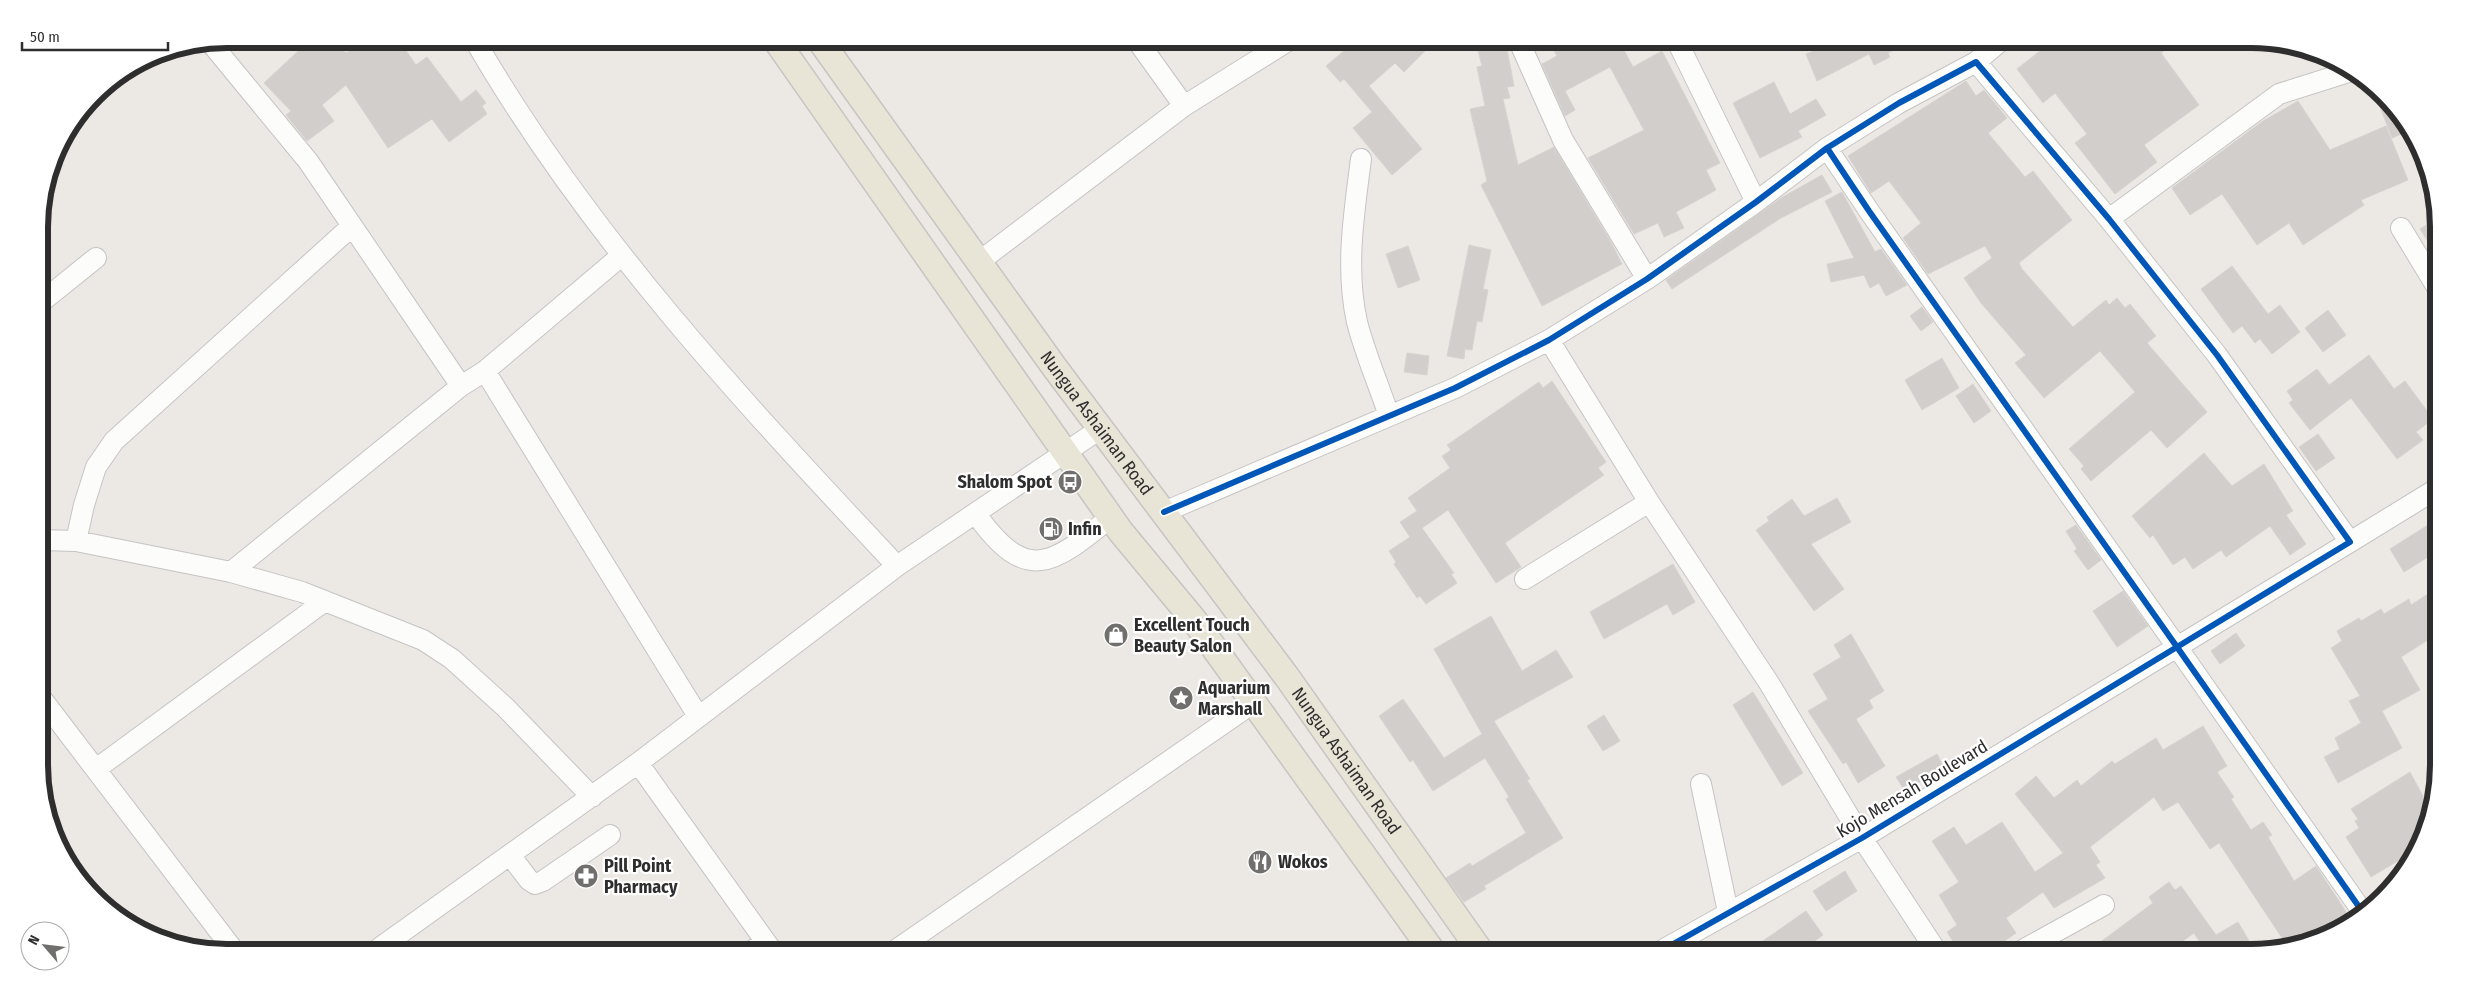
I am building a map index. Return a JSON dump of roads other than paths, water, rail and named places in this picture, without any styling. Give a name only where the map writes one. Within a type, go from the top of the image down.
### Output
[{"type":"main road","points":[[782,48],[1111,517],[1194,620],[1427,944]]},
{"type":"main road","name":"Nungua Ashaiman Road","points":[[826,48],[1100,429],[1287,677],[1476,944]]},
{"type":"street","points":[[215,48],[308,161],[461,386]]},
{"type":"street","points":[[480,48],[551,160],[621,256],[741,396],[897,566]]},
{"type":"street","points":[[1142,48],[1184,106]]},
{"type":"street","points":[[980,261],[1184,106],[1277,48]]},
{"type":"street","points":[[1522,48],[1563,140],[1646,279]]},
{"type":"street","points":[[1680,48],[1756,202]]},
{"type":"street","points":[[1164,512],[1456,388],[1549,340],[1646,279],[1756,202],[1827,148],[1899,103],[1976,62],[1992,48]]},
{"type":"street","points":[[1976,62],[2109,219],[2217,355],[2350,542],[2430,496]]},
{"type":"street","points":[[2109,219],[2279,94],[2344,74]]},
{"type":"street","points":[[1827,148],[1869,211],[2359,907]]},
{"type":"street","points":[[1361,160],[1352,231],[1351,277],[1357,322],[1389,416]]},
{"type":"street","points":[[76,541],[84,505],[96,467],[114,441],[352,226]]},
{"type":"street","points":[[2401,228],[2430,276]]},
{"type":"street","points":[[232,572],[461,386],[485,371],[621,256]]},
{"type":"street","points":[[48,297],[96,258]]},
{"type":"street","points":[[1549,340],[1650,502],[1769,683],[1862,838],[1932,944]]},
{"type":"street","points":[[485,371],[698,716]]},
{"type":"street","points":[[385,944],[592,797],[897,566],[1066,454],[1100,429]]},
{"type":"street","points":[[1525,579],[1650,502]]},
{"type":"street","points":[[976,514],[991,535],[1004,547],[1011,553],[1029,560],[1052,559],[1083,540],[1111,517]]},
{"type":"street","points":[[48,540],[76,541],[232,572],[325,601],[423,640],[452,658],[505,707],[592,797]]},
{"type":"street","name":"Kojo Mensah Boulevard","points":[[1673,944],[1862,838],[2350,542]]},
{"type":"street","points":[[96,769],[325,601]]},
{"type":"street","points":[[905,944],[1253,703]]},
{"type":"street","points":[[48,707],[229,944]]},
{"type":"street","points":[[638,763],[760,944]]},
{"type":"street","points":[[1701,784],[1728,912]]},
{"type":"street","points":[[510,855],[529,880],[535,884],[543,881],[610,835]]},
{"type":"street","points":[[2033,944],[2104,905]]},
{"type":"place","name":"Shalom Spot","points":[[1070,482]]},
{"type":"place","name":"Infin","points":[[1051,529]]},
{"type":"place","name":"Excellent Touch Beauty Salon","points":[[1116,635]]},
{"type":"place","name":"Aquarium Marshall","points":[[1181,698]]},
{"type":"place","name":"Wokos","points":[[1260,862]]},
{"type":"place","name":"Pill Point Pharmacy","points":[[586,876]]}]
